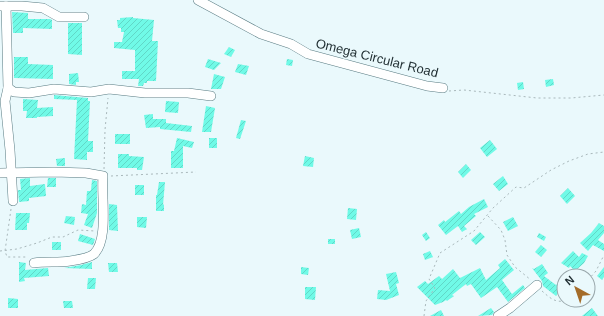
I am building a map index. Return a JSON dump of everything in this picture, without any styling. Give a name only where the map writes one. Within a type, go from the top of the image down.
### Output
[{"type":"street","name":"Omega Circular Road","points":[[198,0],[261,34],[290,44],[308,54],[446,90]]},
{"type":"street","points":[[13,201],[5,101],[8,88],[3,71],[3,6],[43,8],[59,17],[84,17]]},
{"type":"street","points":[[8,88],[14,92],[29,93],[54,89],[91,92],[109,90],[145,93],[188,93],[211,96]]},
{"type":"street","points":[[0,173],[86,173],[103,176],[102,195],[104,213],[102,238],[100,245],[93,254],[70,261],[34,263]]},
{"type":"street","points":[[498,316],[537,286]]},
{"type":"path","points":[[109,90],[105,130],[103,176],[196,172]]},
{"type":"path","name":"Omega Circular Road","points":[[446,90],[464,90],[537,98],[571,98],[604,95]]},
{"type":"path","points":[[424,316],[426,301],[435,288],[429,278],[440,253],[474,231],[516,187],[524,188],[551,170],[569,161],[588,154],[604,152]]},
{"type":"path","points":[[13,201],[8,220],[5,251],[7,257],[29,257],[34,263]]},
{"type":"path","points":[[488,215],[501,230],[505,240],[507,255],[515,267],[550,299],[556,301]]},
{"type":"path","points":[[0,251],[37,243],[52,237],[62,237],[78,230],[102,231]]},
{"type":"path","points":[[596,271],[604,255]]},
{"type":"building","points":[[12,12],[28,13],[28,19],[50,19],[52,20],[52,29],[23,28],[23,33],[13,33]]},
{"type":"building","points":[[133,17],[154,20],[152,41],[158,41],[156,81],[147,81],[147,83],[144,83],[143,86],[138,86],[139,79],[122,79],[122,71],[135,71],[135,50],[114,48],[114,42],[122,42],[124,32],[121,32],[121,28],[118,28],[117,20],[120,20],[120,18]]},
{"type":"building","points":[[68,23],[82,23],[82,55],[68,54]]},
{"type":"building","points":[[229,47],[235,50],[231,57],[224,54]]},
{"type":"building","points":[[14,57],[28,57],[28,64],[53,65],[53,79],[14,78]]},
{"type":"building","points":[[208,59],[221,63],[214,70],[205,67]]},
{"type":"building","points":[[287,59],[293,60],[292,66],[286,65]]},
{"type":"building","points":[[238,64],[249,66],[246,75],[235,72]]},
{"type":"building","points":[[78,73],[79,82],[76,82],[76,85],[69,84],[69,74]]},
{"type":"building","points":[[214,74],[225,77],[221,89],[211,89]]},
{"type":"building","points":[[553,79],[554,85],[546,87],[545,80]]},
{"type":"building","points":[[523,82],[524,89],[518,90],[517,83]]},
{"type":"building","points":[[54,95],[88,98],[88,101],[90,101],[88,141],[93,141],[93,152],[87,152],[87,160],[74,159],[77,100],[54,99]]},
{"type":"building","points":[[23,99],[38,100],[37,108],[53,107],[53,116],[26,118],[27,111],[23,111]]},
{"type":"building","points":[[166,101],[179,102],[178,113],[165,112]]},
{"type":"building","points":[[206,106],[215,108],[211,132],[202,132]]},
{"type":"building","points":[[153,114],[153,119],[166,119],[166,123],[192,126],[191,132],[160,129],[160,127],[146,128],[144,115]]},
{"type":"building","points":[[241,120],[246,121],[240,139],[236,138]]},
{"type":"building","points":[[115,134],[130,134],[130,144],[115,144]]},
{"type":"building","points":[[177,138],[194,142],[192,148],[183,146],[183,168],[171,168],[171,151],[174,151]]},
{"type":"building","points":[[209,138],[217,138],[217,148],[209,148]]},
{"type":"building","points":[[490,140],[497,149],[487,157],[480,148]]},
{"type":"building","points":[[118,154],[129,154],[129,156],[144,157],[142,170],[137,170],[137,168],[118,168]]},
{"type":"building","points":[[305,156],[314,158],[313,167],[303,166]]},
{"type":"building","points":[[65,158],[65,166],[57,166],[56,159]]},
{"type":"building","points":[[466,164],[471,170],[463,178],[458,172]]},
{"type":"building","points":[[503,176],[508,184],[499,191],[493,184]]},
{"type":"building","points":[[30,178],[30,186],[45,184],[46,196],[29,198],[29,201],[19,202],[18,190],[21,190],[20,179]]},
{"type":"building","points":[[48,178],[56,178],[56,187],[47,187]]},
{"type":"building","points":[[92,180],[97,181],[97,213],[92,228],[84,225],[88,214],[81,213],[82,204],[86,205],[87,191],[91,190]]},
{"type":"building","points":[[159,182],[165,182],[163,205],[164,204],[164,211],[156,211],[156,195]]},
{"type":"building","points":[[135,185],[144,185],[144,195],[135,195]]},
{"type":"building","points":[[568,188],[575,196],[567,204],[560,196]]},
{"type":"building","points":[[484,199],[488,207],[474,214],[476,216],[464,226],[467,229],[462,232],[458,226],[446,235],[438,225],[444,220],[445,222],[459,211],[461,214],[469,207]]},
{"type":"building","points":[[109,204],[117,205],[118,231],[109,230]]},
{"type":"building","points":[[348,208],[357,209],[356,220],[347,219]]},
{"type":"building","points":[[16,213],[30,213],[29,223],[27,223],[27,230],[15,230]]},
{"type":"building","points":[[66,216],[75,217],[74,225],[64,223]]},
{"type":"building","points":[[137,217],[147,217],[146,228],[137,227]]},
{"type":"building","points":[[513,217],[518,226],[508,231],[503,222]]},
{"type":"building","points":[[599,223],[604,226],[604,233],[598,240],[604,244],[604,251],[593,245],[588,251],[580,243]]},
{"type":"building","points":[[359,228],[361,237],[352,239],[350,230]]},
{"type":"building","points":[[426,232],[430,238],[426,241],[422,235]]},
{"type":"building","points":[[480,232],[485,237],[476,245],[471,240]]},
{"type":"building","points":[[539,233],[546,237],[544,241],[537,237]]},
{"type":"building","points":[[80,234],[95,239],[93,245],[78,241]]},
{"type":"building","points":[[328,239],[335,239],[335,244],[328,244]]},
{"type":"building","points":[[52,242],[61,242],[61,250],[52,250]]},
{"type":"building","points":[[541,245],[547,250],[541,257],[535,252]]},
{"type":"building","points":[[430,251],[433,257],[425,260],[423,254]]},
{"type":"building","points":[[573,251],[579,257],[582,253],[588,256],[584,263],[578,268],[572,268],[570,266],[569,268],[561,263]]},
{"type":"building","points":[[505,259],[514,270],[502,280],[512,294],[523,285],[525,288],[508,302],[497,287],[481,298],[471,284],[467,286],[466,284],[447,301],[446,300],[435,305],[417,287],[425,281],[428,284],[439,276],[442,279],[453,269],[460,278],[480,268],[486,280],[500,268],[498,265]]},
{"type":"building","points":[[19,262],[26,263],[25,270],[48,268],[49,276],[24,278],[25,281],[19,282]]},
{"type":"building","points":[[92,262],[92,269],[64,268],[81,265]]},
{"type":"building","points":[[108,263],[117,263],[118,272],[109,272]]},
{"type":"building","points":[[542,264],[548,273],[544,276],[556,285],[556,296],[543,286],[542,281],[532,268],[534,269]]},
{"type":"building","points":[[301,267],[309,268],[308,275],[301,274]]},
{"type":"building","points":[[604,267],[604,277],[602,280],[597,276]]},
{"type":"building","points":[[396,272],[399,283],[396,284],[399,295],[386,300],[377,299],[378,290],[390,291],[386,274]]},
{"type":"building","points":[[88,278],[96,278],[95,289],[87,289]]},
{"type":"building","points":[[305,287],[316,287],[315,300],[305,299]]},
{"type":"building","points":[[8,298],[18,299],[18,308],[8,308]]},
{"type":"building","points":[[63,301],[72,301],[73,308],[64,308]]},
{"type":"building","points":[[491,308],[494,312],[492,315],[478,316]]},
{"type":"building","points":[[592,308],[598,316],[582,316]]},
{"type":"building","points":[[441,310],[444,316],[430,316]]}]
